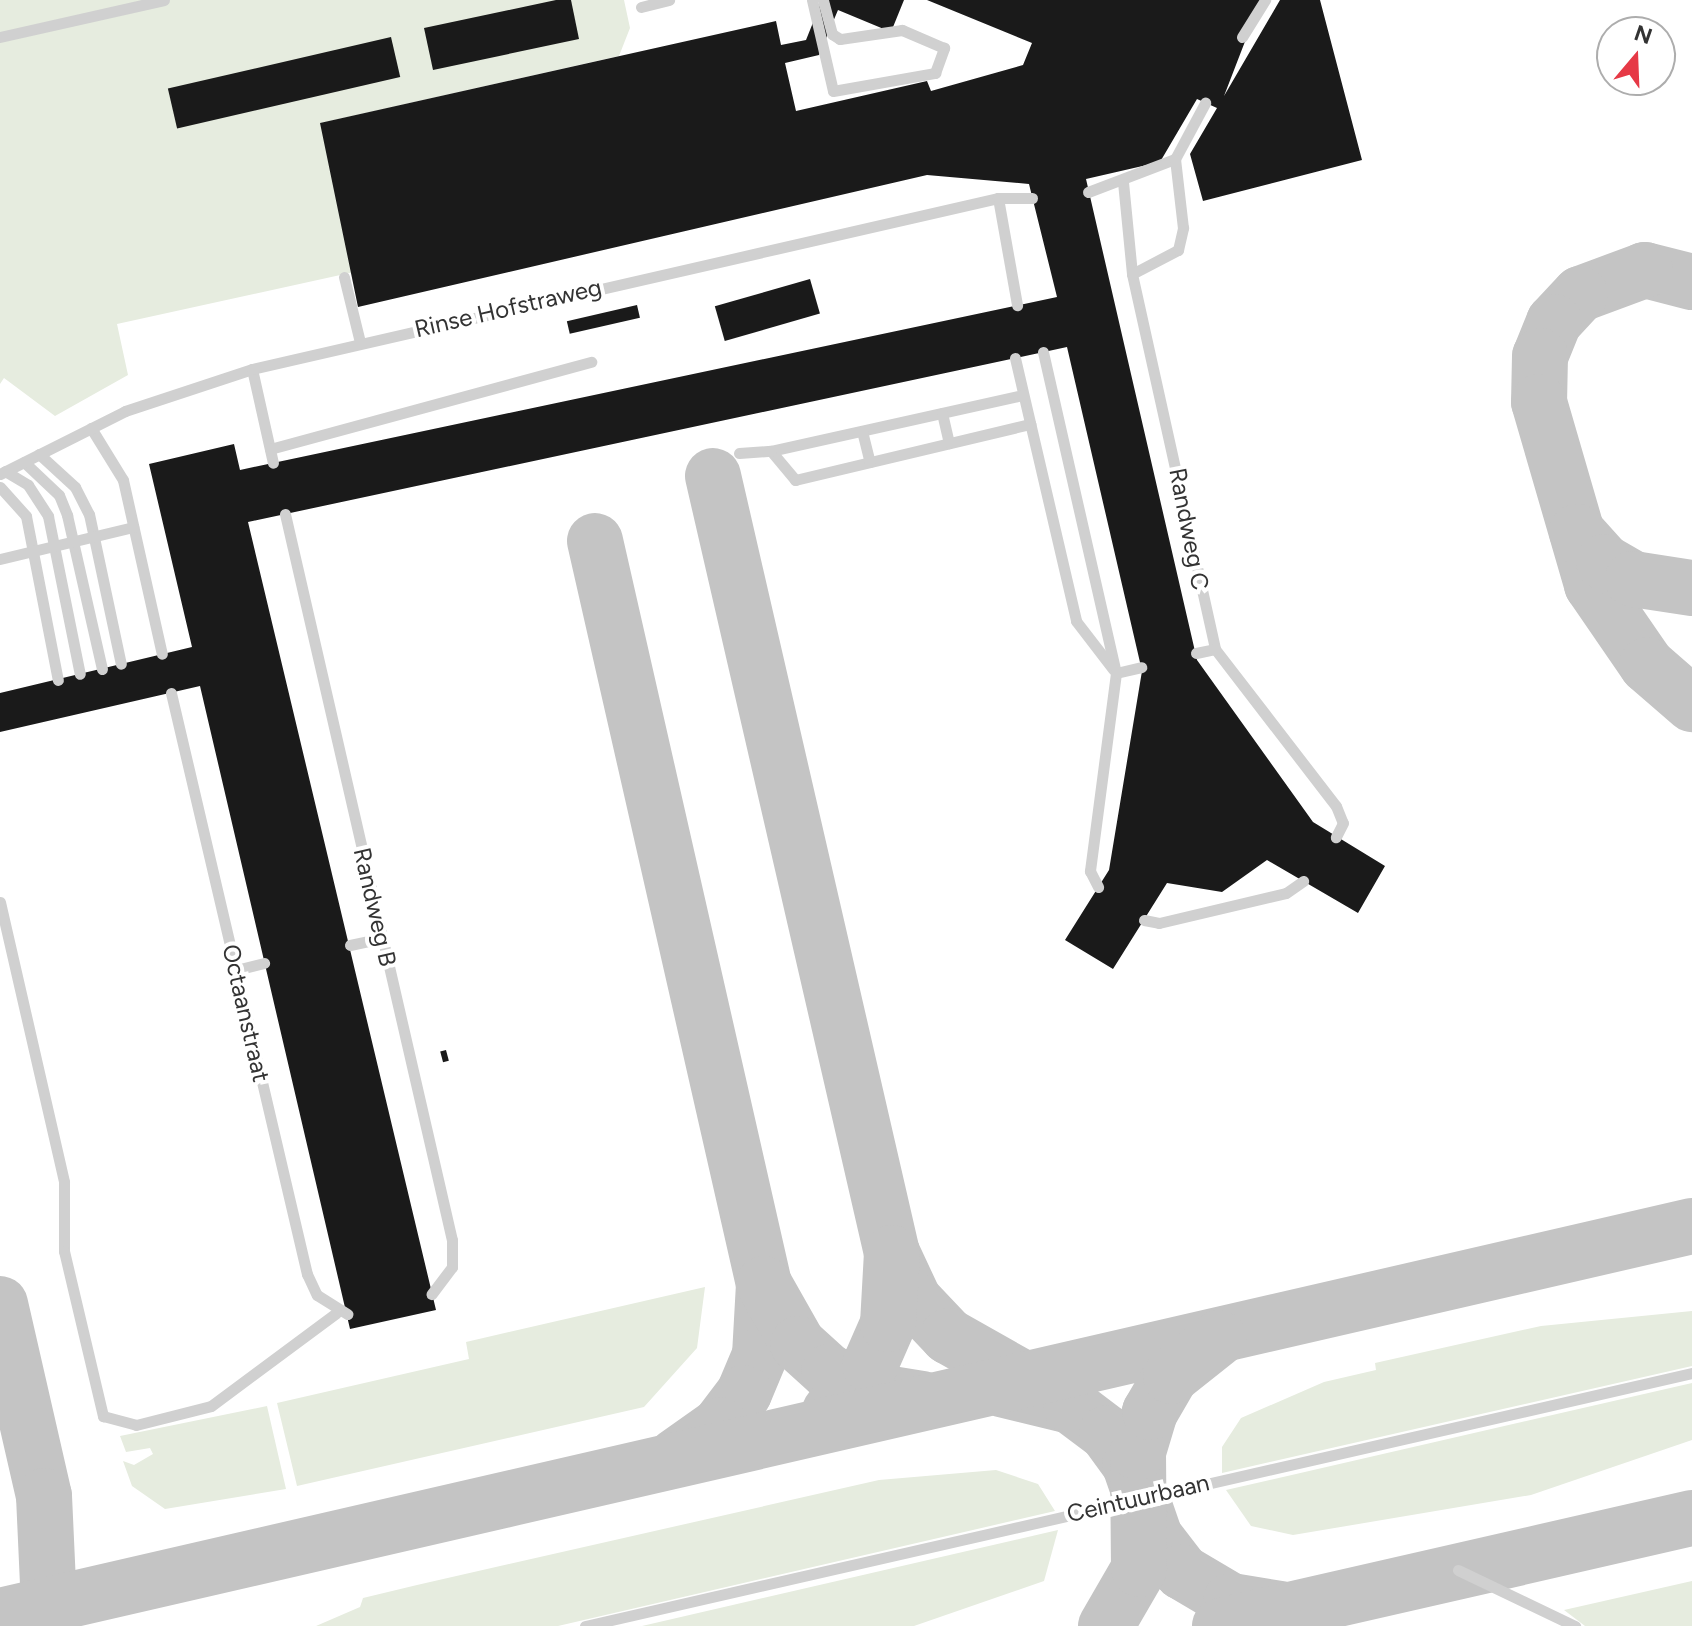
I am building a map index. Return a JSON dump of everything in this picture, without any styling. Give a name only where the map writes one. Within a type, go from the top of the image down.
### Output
[{"type":"lane","points":[[0,37],[164,0]]},
{"type":"lane","points":[[641,7],[669,0]]},
{"type":"lane","points":[[812,0],[833,91],[935,73],[944,48],[902,30],[840,39],[832,34],[823,0]]},
{"type":"lane","points":[[1242,37],[1265,0]]},
{"type":"lane","points":[[1132,274],[1178,250],[1183,228],[1175,159],[1205,103]]},
{"type":"lane","points":[[1088,192],[1123,182],[1175,159]]},
{"type":"lane","name":"Randweg C","points":[[1123,182],[1132,274],[1215,649],[1336,806],[1343,823],[1336,837]]},
{"type":"lane","points":[[998,198],[1017,305]]},
{"type":"lane","name":"Rinse Hofstraweg","points":[[3,473],[91,428],[252,369],[998,198],[1032,198]]},
{"type":"lane","points":[[344,277],[360,342]]},
{"type":"lane","points":[[1043,352],[1116,673],[1090,871],[1098,887]]},
{"type":"lane","points":[[1015,358],[1076,621],[1116,673]]},
{"type":"lane","points":[[270,449],[591,362]]},
{"type":"lane","points":[[252,369],[273,463]]},
{"type":"lane","points":[[739,453],[771,451],[1023,395]]},
{"type":"lane","points":[[942,413],[949,443]]},
{"type":"lane","points":[[771,451],[795,480],[1030,424]]},
{"type":"lane","points":[[91,428],[123,480],[162,654]]},
{"type":"lane","points":[[862,431],[870,462]]},
{"type":"lane","points":[[39,454],[75,487],[94,536],[121,664]]},
{"type":"lane","points":[[24,462],[59,495],[74,541],[102,669]]},
{"type":"lane","points":[[3,473],[41,499],[54,546],[80,674]]},
{"type":"lane","points":[[0,487],[21,504],[58,680]]},
{"type":"lane","name":"Randweg B","points":[[285,514],[452,1240],[452,1267],[432,1294]]},
{"type":"lane","points":[[0,559],[133,527]]},
{"type":"lane","points":[[1196,653],[1215,649]]},
{"type":"lane","points":[[1116,673],[1141,667]]},
{"type":"lane","name":"Octaanstraat","points":[[0,902],[64,1182],[64,1251],[103,1416],[136,1425],[211,1406],[341,1314],[307,1274],[171,693]]},
{"type":"lane","points":[[1144,920],[1159,923],[1286,893],[1303,881]]},
{"type":"lane","points":[[350,945],[382,938]]},
{"type":"lane","points":[[236,970],[264,963]]},
{"type":"lane","name":"Ceintuurbaan","points":[[585,1626],[1692,1373]]},
{"type":"lane","points":[[1458,1570],[1575,1626]]},
{"type":"shaded area","points":[[0,0],[624,0],[630,28],[619,56],[321,123],[354,272],[117,324],[128,375],[55,416],[4,378],[0,384]]},
{"type":"shaded area","points":[[705,1287],[697,1348],[644,1407],[297,1486],[277,1403],[469,1359],[466,1342]]},
{"type":"shaded area","points":[[1692,1311],[1692,1366],[1222,1473],[1222,1447],[1241,1418],[1324,1382],[1376,1370],[1375,1363],[1541,1326]]},
{"type":"shaded area","points":[[1692,1383],[1692,1440],[1531,1495],[1293,1535],[1251,1526],[1226,1490]]},
{"type":"shaded area","points":[[267,1406],[286,1489],[165,1509],[132,1486],[123,1461],[134,1465],[153,1454],[150,1448],[126,1452],[120,1436]]},
{"type":"shaded area","points":[[996,1470],[1038,1484],[1055,1511],[558,1626],[316,1626],[360,1607],[363,1598],[417,1585],[879,1480]]},
{"type":"shaded area","points":[[1058,1530],[1044,1581],[914,1626],[642,1626]]},
{"type":"shaded area","points":[[1692,1581],[1692,1626],[1585,1626],[1564,1610]]},
{"type":"building","points":[[556,0],[571,0],[579,39],[433,70],[424,28]]},
{"type":"building","points":[[822,0],[904,0],[891,32],[838,10],[819,55],[785,63],[796,111],[927,81],[931,91],[1023,65],[1032,43],[927,0],[1261,0],[1224,96],[1280,0],[1320,0],[1362,160],[1203,201],[1190,154],[1217,108],[1197,99],[1160,162],[1086,179],[1197,660],[1313,822],[1385,866],[1358,913],[1267,860],[1222,892],[1167,883],[1113,969],[1065,940],[1109,870],[1142,671],[1067,347],[248,522],[436,1310],[350,1329],[200,686],[0,732],[0,693],[192,647],[149,464],[234,444],[240,470],[1057,297],[1029,184],[927,175],[358,307],[320,123],[776,21],[781,45],[806,40]]},
{"type":"building","points":[[391,37],[400,77],[177,128],[168,89]]},
{"type":"building","points":[[810,279],[820,314],[725,341],[715,306]]},
{"type":"building","points":[[637,305],[640,318],[570,334],[567,321]]},
{"type":"building","points":[[446,1050],[449,1061],[443,1062],[440,1052]]},
{"type":"taxiway","points":[[1692,282],[1645,270],[1580,294],[1554,322],[1540,356],[1539,402],[1592,585],[1647,665],[1692,704]]},
{"type":"taxiway","points":[[713,476],[892,1253],[914,1300],[948,1336],[1042,1389]]},
{"type":"taxiway","points":[[1577,532],[1604,562],[1633,579],[1692,588]]},
{"type":"taxiway","points":[[595,541],[764,1284],[760,1355],[744,1393],[720,1425],[675,1457]]},
{"type":"taxiway","points":[[0,1616],[1692,1226]]},
{"type":"taxiway","points":[[830,1411],[870,1365],[888,1324],[892,1253]]},
{"type":"taxiway","points":[[764,1284],[798,1344],[829,1372],[866,1390],[923,1399]]},
{"type":"taxiway","points":[[0,1304],[44,1496],[50,1626]]},
{"type":"taxiway","points":[[1106,1626],[1139,1569],[1138,1452],[1150,1412],[1171,1376],[1219,1338]]},
{"type":"taxiway","points":[[1001,1389],[1071,1406],[1107,1433],[1130,1465],[1155,1537],[1182,1572],[1231,1601],[1281,1609]]},
{"type":"taxiway","points":[[1220,1626],[1692,1518]]}]
